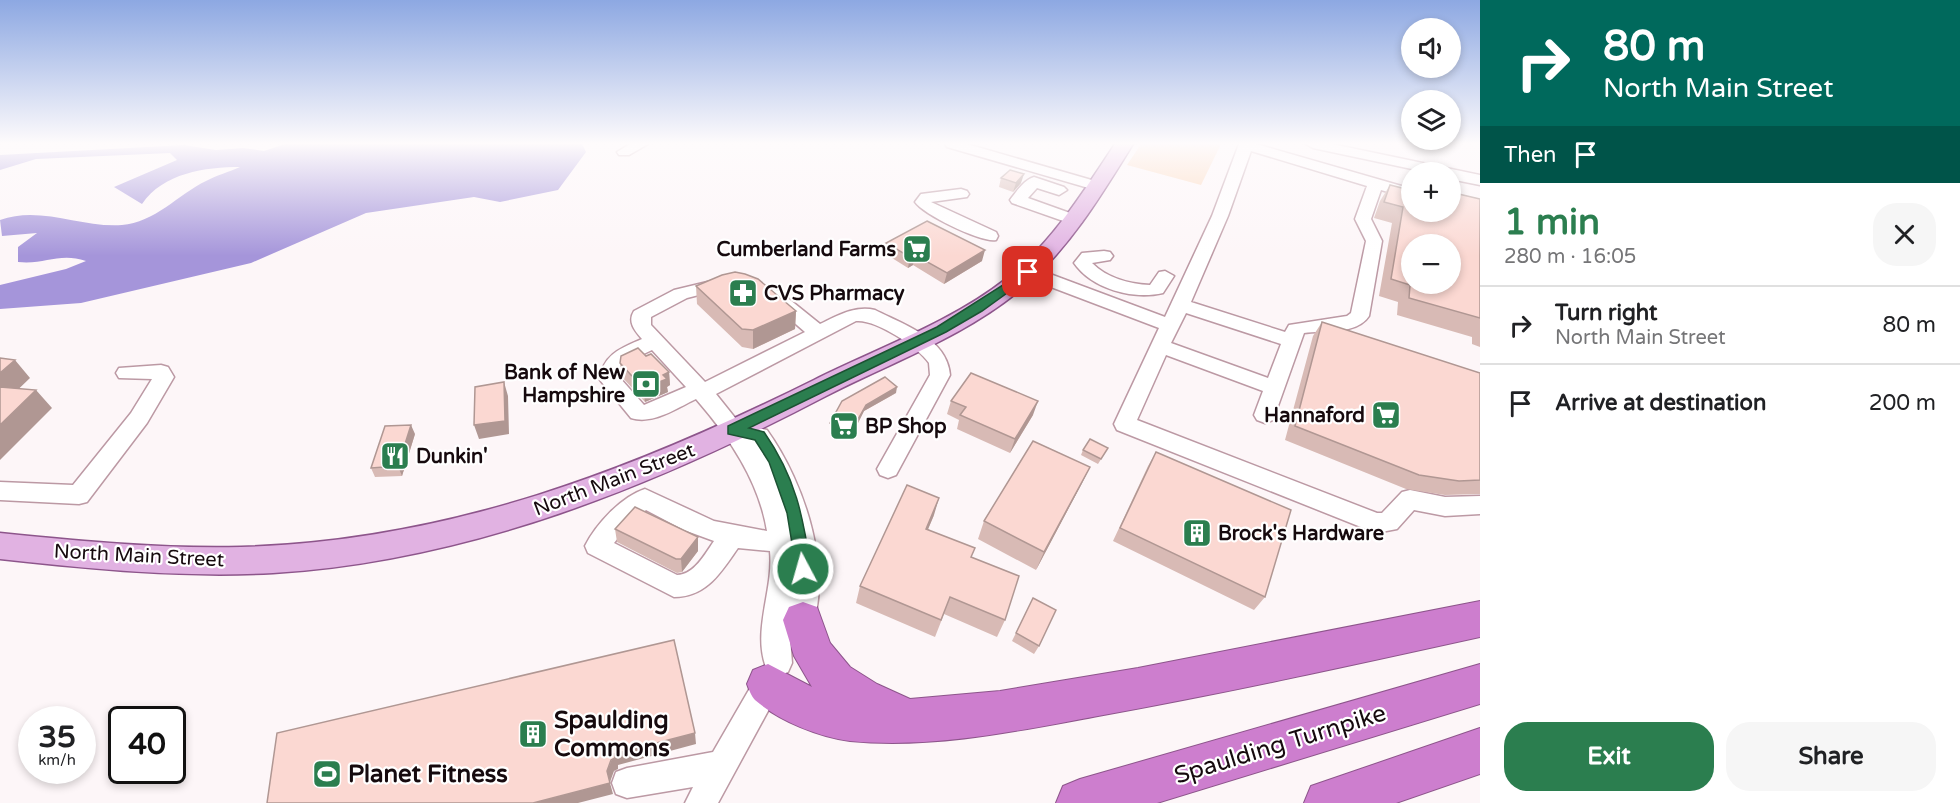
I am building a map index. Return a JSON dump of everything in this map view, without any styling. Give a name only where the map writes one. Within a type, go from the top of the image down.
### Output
[{"type":"highway","points":[[773,673],[797,702],[823,714],[850,719],[905,719],[997,712],[1132,690],[1480,619]]},
{"type":"highway","points":[[802,620],[807,643],[816,661],[829,677],[848,692],[905,719]]},
{"type":"highway","name":"Spaulding Turnpike","points":[[1080,803],[1480,684]]},
{"type":"highway","points":[[1328,803],[1480,751]]},
{"type":"main road","name":"North Main Street","points":[[0,546],[155,560],[276,559],[371,547],[482,526],[540,509],[639,487],[733,430],[918,340],[978,308],[1028,272],[1075,220],[1100,181]]},
{"type":"street","points":[[1059,181],[1092,193]]},
{"type":"street","points":[[1232,181],[1221,215],[1125,424],[1376,523],[1388,522],[1410,499],[1438,508],[1454,509],[1480,505]]},
{"type":"street","points":[[1371,181],[1401,191]]},
{"type":"street","points":[[1075,220],[1018,200],[1034,182],[1092,193]]},
{"type":"street","points":[[1265,415],[1296,329],[1316,324],[1354,321],[1360,316],[1374,241],[1364,219],[1376,183]]},
{"type":"street","points":[[961,194],[927,197],[923,202],[929,209],[978,228],[990,236]]},
{"type":"street","points":[[1104,256],[1088,257],[1083,263],[1084,267],[1093,275],[1141,292],[1157,289],[1165,276]]},
{"type":"street","points":[[1028,272],[1275,387]]},
{"type":"street","points":[[773,673],[776,622],[782,588],[781,540],[776,512],[760,469],[733,430],[640,321],[641,315],[646,310],[693,290],[717,284],[747,285],[770,293],[818,333]]},
{"type":"street","points":[[1181,305],[1292,341]]},
{"type":"street","points":[[655,341],[624,356],[611,367],[610,380],[632,408],[639,413],[652,411],[700,391],[852,316],[868,314],[918,340],[936,358],[940,375],[888,469]]},
{"type":"street","points":[[1316,324],[1360,338]]},
{"type":"street","points":[[0,491],[79,495],[139,418],[164,377],[161,372],[126,373]]},
{"type":"street","points":[[701,803],[802,620],[804,596],[800,535],[784,478],[759,436],[733,430]]},
{"type":"street","points":[[731,538],[695,584],[685,587],[674,586],[597,546],[622,516],[639,487],[731,538],[764,542],[781,540]]},
{"type":"street","points":[[627,783],[722,766]]},
{"type":"shaded area","points":[[127,181],[168,181],[161,185],[142,204],[114,187]]},
{"type":"shaded area","points":[[205,181],[564,181],[558,190],[500,202],[474,197],[366,213],[251,263],[81,303],[0,309],[0,285],[66,269],[86,261],[60,258],[18,262],[18,247],[37,233],[2,236],[0,220],[30,215],[107,225],[134,223],[156,214]]},
{"type":"shaded area","points":[[1188,181],[1203,181],[1201,185]]},
{"type":"building","points":[[1390,185],[1401,188],[1401,206],[1384,202]]},
{"type":"building","points":[[1461,195],[1480,199],[1480,318],[1409,298],[1409,294],[1461,294],[1461,234],[1401,234],[1401,282],[1391,279],[1401,219],[1401,222],[1461,222]]},
{"type":"building","points":[[927,221],[985,250],[947,273],[915,255],[910,257],[886,243]]},
{"type":"building","points":[[735,272],[758,279],[796,311],[753,330],[742,329],[696,286]]},
{"type":"building","name":"Hannaford","points":[[1322,322],[1480,373],[1480,480],[1459,481],[1419,475],[1295,426]]},
{"type":"building","points":[[638,348],[646,356],[651,354],[669,372],[663,375],[667,379],[643,388],[620,363],[621,356]]},
{"type":"building","points":[[0,358],[15,360],[0,373]]},
{"type":"building","points":[[971,373],[1038,401],[1015,439],[960,415],[966,407],[951,401]]},
{"type":"building","points":[[885,377],[897,387],[866,405],[852,430],[830,423],[842,401]]},
{"type":"building","points":[[504,382],[505,421],[474,425],[475,387]]},
{"type":"building","points":[[0,387],[36,390],[0,425]]},
{"type":"building","points":[[411,425],[398,466],[371,468],[385,426]]},
{"type":"building","points":[[1090,439],[1108,448],[1101,459],[1083,450]]},
{"type":"building","points":[[1033,441],[1090,467],[1044,552],[984,521]]},
{"type":"building","name":"Brock's Hardware","points":[[1156,452],[1291,510],[1265,597],[1120,528]]},
{"type":"building","points":[[907,485],[939,498],[926,529],[975,548],[971,557],[1019,576],[1005,620],[950,597],[941,620],[860,586]]},
{"type":"building","points":[[635,507],[698,537],[681,559],[676,559],[615,529]]},
{"type":"building","points":[[1033,598],[1056,610],[1039,646],[1016,633]]},
{"type":"building","name":"Spaulding Commons","points":[[674,640],[695,733],[614,754],[615,758],[611,760],[607,771],[610,783],[533,803],[267,803],[277,733]]},
{"type":"place","name":"Cumberland Farms","points":[[917,249]]},
{"type":"place","name":"CVS Pharmacy","points":[[743,293]]},
{"type":"place","name":"Bank of New Hampshire","points":[[646,384]]},
{"type":"place","name":"Hannaford","points":[[1386,415]]},
{"type":"place","name":"BP Shop","points":[[844,426]]},
{"type":"place","name":"Dunkin'","points":[[395,456]]},
{"type":"place","name":"Brock's Hardware","points":[[1197,533]]},
{"type":"place","name":"Spaulding Commons","points":[[533,734]]},
{"type":"place","name":"Planet Fitness","points":[[327,774]]},
{"type":"route","points":[[803,569],[800,535],[795,513],[776,460],[759,436],[733,430],[941,329],[978,308],[1028,272]]}]
